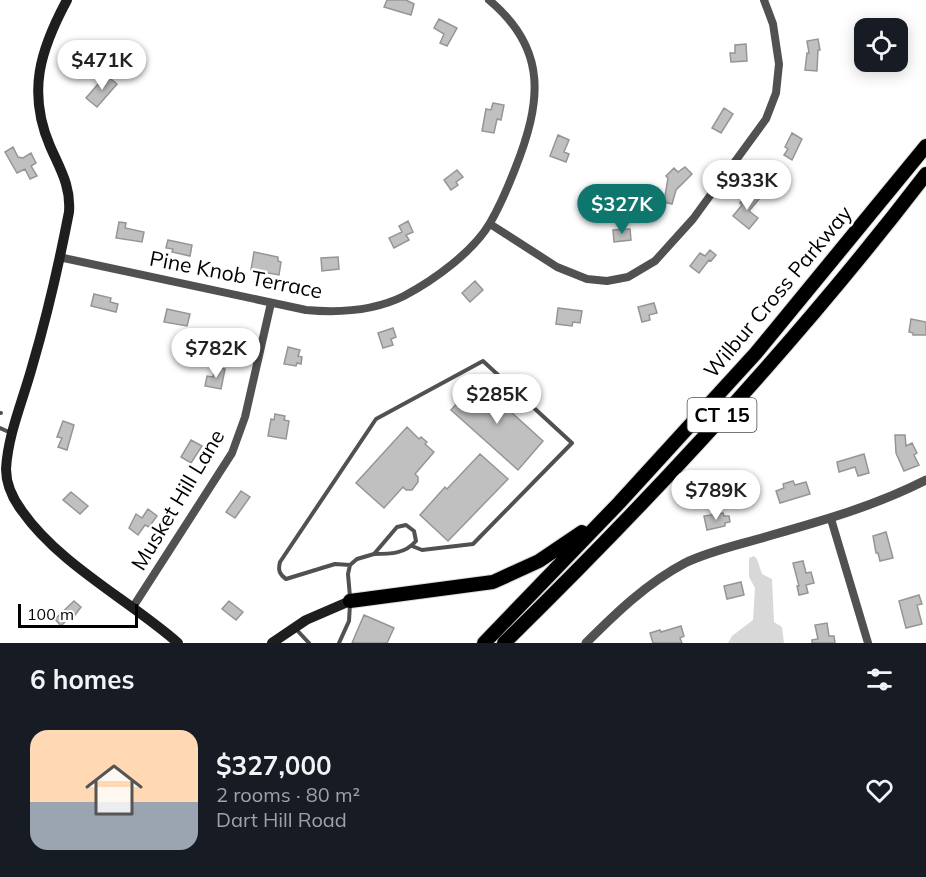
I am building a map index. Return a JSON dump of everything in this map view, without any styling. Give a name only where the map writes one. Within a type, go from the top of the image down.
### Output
[{"type":"highway","name":"Wilbur Cross Parkway","points":[[484,643],[619,503],[756,353],[926,146]]},
{"type":"highway","name":"Wilbur Cross Parkway","points":[[504,643],[611,536],[753,382],[856,261],[926,174]]},
{"type":"highway","points":[[350,601],[484,584],[503,579],[557,550],[619,503]]},
{"type":"main road","points":[[67,0],[45,52],[39,72],[37,95],[40,119],[67,183],[70,198],[48,308],[13,433],[6,471],[9,488],[23,512],[65,556],[178,643]]},
{"type":"main road","points":[[272,643],[294,627],[350,601]]},
{"type":"street","name":"Pine Knob Terrace","points":[[59,257],[306,310],[330,312],[377,306],[403,296],[459,259],[490,224],[523,148],[534,107],[536,90],[534,73],[524,42],[507,15],[489,0]]},
{"type":"street","points":[[490,224],[557,267],[587,279],[607,281],[628,277],[655,261],[693,219],[766,119],[776,93],[778,64],[773,24],[764,0]]},
{"type":"street","name":"Musket Hill Lane","points":[[133,607],[232,453],[245,417],[271,303]]},
{"type":"street","points":[[586,643],[636,597],[688,562],[716,551],[831,519],[895,496],[926,480]]},
{"type":"street","points":[[831,519],[868,643]]},
{"type":"lane","points":[[350,565],[335,564],[286,579],[281,576],[279,569],[280,562],[376,419],[483,361],[572,443],[472,544],[422,550],[412,546]]},
{"type":"lane","points":[[0,428],[13,433]]},
{"type":"lane","points":[[339,643],[349,621],[348,574],[350,565],[357,559],[374,554],[403,551],[416,541],[414,531],[406,525],[401,525],[374,554]]},
{"type":"lane","points":[[294,627],[309,643]]},
{"type":"shaded area","points":[[754,556],[762,574],[772,579],[774,622],[782,627],[784,643],[728,643],[732,636],[753,620],[755,588],[749,577],[749,558]]},
{"type":"building","points":[[387,0],[406,0],[414,4],[411,15],[384,7]]},
{"type":"building","points":[[439,19],[457,28],[447,46],[440,43],[444,34],[434,28]]},
{"type":"building","points":[[818,39],[820,50],[818,50],[817,71],[805,70],[807,53],[809,53],[807,41]]},
{"type":"building","points":[[746,44],[747,61],[731,62],[730,53],[735,53],[735,45]]},
{"type":"building","points":[[106,75],[117,84],[97,107],[86,98]]},
{"type":"building","points":[[493,103],[504,105],[501,120],[497,119],[494,133],[482,131],[486,109],[491,110]]},
{"type":"building","points":[[724,108],[733,114],[721,133],[712,128]]},
{"type":"building","points":[[792,133],[802,139],[792,160],[784,155]]},
{"type":"building","points":[[558,135],[569,140],[564,152],[569,154],[566,162],[550,156]]},
{"type":"building","points":[[13,147],[18,157],[23,158],[31,153],[36,163],[31,166],[37,176],[30,179],[25,169],[17,173],[5,152]]},
{"type":"building","points":[[685,167],[692,174],[676,190],[672,204],[664,202],[668,178],[666,176],[674,168],[678,172]]},
{"type":"building","points":[[457,170],[463,177],[451,190],[444,180]]},
{"type":"building","points":[[749,191],[759,199],[749,211],[758,218],[749,229],[733,216]]},
{"type":"building","points":[[408,221],[413,232],[406,235],[409,240],[394,248],[389,238],[402,232],[399,226]]},
{"type":"building","points":[[119,222],[126,223],[125,228],[144,232],[142,242],[116,238]]},
{"type":"building","points":[[630,229],[631,240],[614,242],[613,230]]},
{"type":"building","points":[[168,240],[192,245],[190,256],[172,252],[173,249],[166,248]]},
{"type":"building","points":[[710,250],[716,255],[699,273],[690,266],[700,253],[705,256]]},
{"type":"building","points":[[254,252],[278,257],[278,261],[281,262],[279,275],[251,270]]},
{"type":"building","points":[[338,257],[339,269],[322,271],[321,258]]},
{"type":"building","points":[[475,281],[483,290],[470,302],[462,293]]},
{"type":"building","points":[[94,294],[111,298],[110,302],[118,304],[116,312],[91,306]]},
{"type":"building","points":[[654,303],[657,313],[649,315],[650,320],[642,322],[638,307]]},
{"type":"building","points":[[558,308],[582,311],[580,323],[573,322],[572,326],[556,324]]},
{"type":"building","points":[[167,309],[190,314],[187,326],[164,322]]},
{"type":"building","points":[[911,319],[926,322],[926,335],[913,335],[909,332]]},
{"type":"building","points":[[393,328],[396,337],[391,339],[393,345],[383,348],[378,333]]},
{"type":"building","points":[[288,347],[300,350],[298,356],[302,357],[301,364],[297,363],[296,366],[284,364]]},
{"type":"building","points":[[215,367],[225,369],[221,389],[205,386],[207,376],[213,377]]},
{"type":"building","points":[[477,381],[543,441],[518,470],[451,410]]},
{"type":"building","points":[[275,414],[285,416],[284,420],[289,421],[286,439],[268,436],[271,419],[274,420]]},
{"type":"building","points":[[63,421],[74,425],[67,450],[58,447],[62,438],[57,437]]},
{"type":"building","points":[[407,427],[419,439],[421,437],[427,442],[425,444],[434,452],[415,474],[418,482],[412,490],[406,490],[403,487],[384,508],[356,483]]},
{"type":"building","points":[[895,435],[905,435],[906,446],[912,443],[919,465],[904,471],[896,453]]},
{"type":"building","points":[[191,440],[202,446],[191,463],[181,457]]},
{"type":"building","points":[[480,454],[508,479],[448,541],[420,515],[445,487],[447,489]]},
{"type":"building","points":[[864,454],[869,473],[858,476],[855,467],[839,472],[837,462]]},
{"type":"building","points":[[793,481],[795,485],[806,482],[810,494],[780,503],[776,491],[784,488],[783,484]]},
{"type":"building","points":[[241,491],[250,497],[235,518],[226,512]]},
{"type":"building","points":[[71,492],[88,506],[80,514],[63,500]]},
{"type":"building","points":[[148,509],[157,516],[149,527],[145,525],[138,535],[129,528],[136,514],[142,518]]},
{"type":"building","points":[[723,513],[724,516],[729,516],[730,522],[725,523],[725,526],[707,530],[704,516]]},
{"type":"building","points":[[886,532],[893,558],[880,561],[873,536]]},
{"type":"building","points":[[803,561],[806,573],[811,572],[814,583],[806,585],[808,593],[799,595],[793,563]]},
{"type":"building","points":[[741,582],[744,595],[727,599],[724,586]]},
{"type":"building","points":[[919,595],[922,604],[917,605],[922,624],[906,628],[899,601]]},
{"type":"building","points":[[74,601],[81,607],[71,620],[69,618],[61,626],[55,619]]},
{"type":"building","points":[[229,601],[243,612],[236,620],[222,609]]},
{"type":"building","points":[[364,615],[394,628],[387,643],[352,643]]},
{"type":"building","points":[[827,623],[829,636],[834,636],[835,643],[812,643],[812,640],[818,639],[815,625]]},
{"type":"building","points":[[681,626],[684,636],[680,638],[682,643],[653,643],[650,633]]}]
